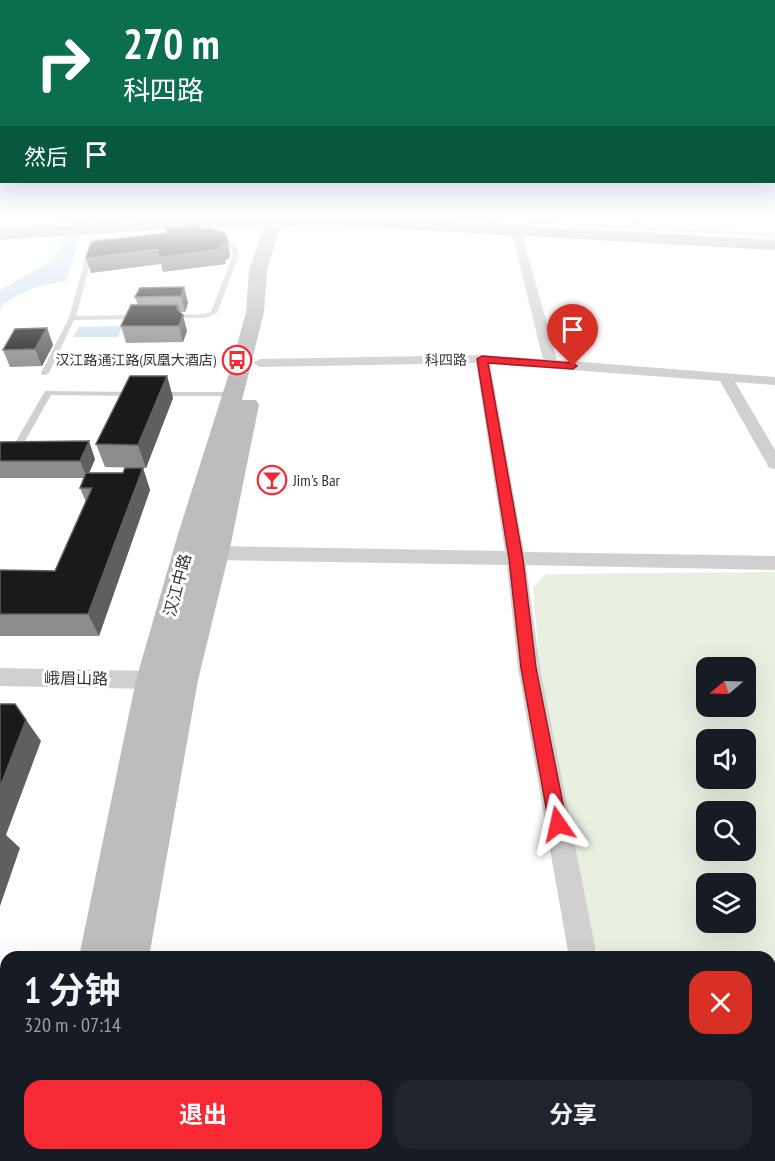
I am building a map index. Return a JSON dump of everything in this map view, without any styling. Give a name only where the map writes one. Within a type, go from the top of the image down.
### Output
[{"type":"main road","name":"汉江中路","points":[[101,951],[152,680],[255,312],[258,272]]},
{"type":"main road","name":"汉江中路","points":[[129,951],[182,680],[215,554],[244,417],[260,363],[274,272]]},
{"type":"street","points":[[533,272],[551,365]]},
{"type":"street","points":[[482,359],[516,559],[529,668],[583,951]]},
{"type":"street","name":"科四路","points":[[260,363],[482,359],[775,381]]},
{"type":"street","points":[[725,378],[775,464]]},
{"type":"street","points":[[215,554],[775,562]]},
{"type":"street","name":"峨眉山路","points":[[0,677],[152,680]]},
{"type":"lane","points":[[45,373],[72,318],[84,272]]},
{"type":"lane","points":[[161,317],[205,316],[214,313],[229,272]]},
{"type":"lane","points":[[72,318],[150,317]]},
{"type":"lane","points":[[27,450],[15,450],[48,393],[233,394]]},
{"type":"lane","points":[[119,404],[123,394]]},
{"type":"green space","points":[[775,572],[775,951],[598,951],[594,946],[540,672],[533,587],[546,574]]},
{"type":"water","points":[[32,272],[69,272],[66,281],[39,286],[9,300],[1,306],[0,313],[0,290]]},
{"type":"water","points":[[123,326],[118,337],[73,337],[79,327]]},
{"type":"building","points":[[184,287],[181,296],[135,297],[140,288]]},
{"type":"building","points":[[131,305],[178,305],[177,309],[183,315],[179,326],[121,326]]},
{"type":"building","points":[[47,328],[35,349],[3,350],[15,329]]},
{"type":"building","points":[[130,376],[167,376],[138,445],[96,444]]},
{"type":"building","points":[[89,441],[80,461],[0,461],[0,442]]},
{"type":"building","points":[[125,468],[143,468],[88,614],[0,614],[0,570],[55,571],[92,488],[80,488],[86,473],[123,473]]},
{"type":"building","points":[[0,704],[15,704],[26,720],[0,787]]},
{"type":"place","name":"汉江路通江路(凤凰大酒店)","points":[[237,360]]},
{"type":"place","name":"Jim's Bar","points":[[272,480]]},
{"type":"route","points":[[558,824],[529,668],[516,559],[482,359],[573,366]]}]
